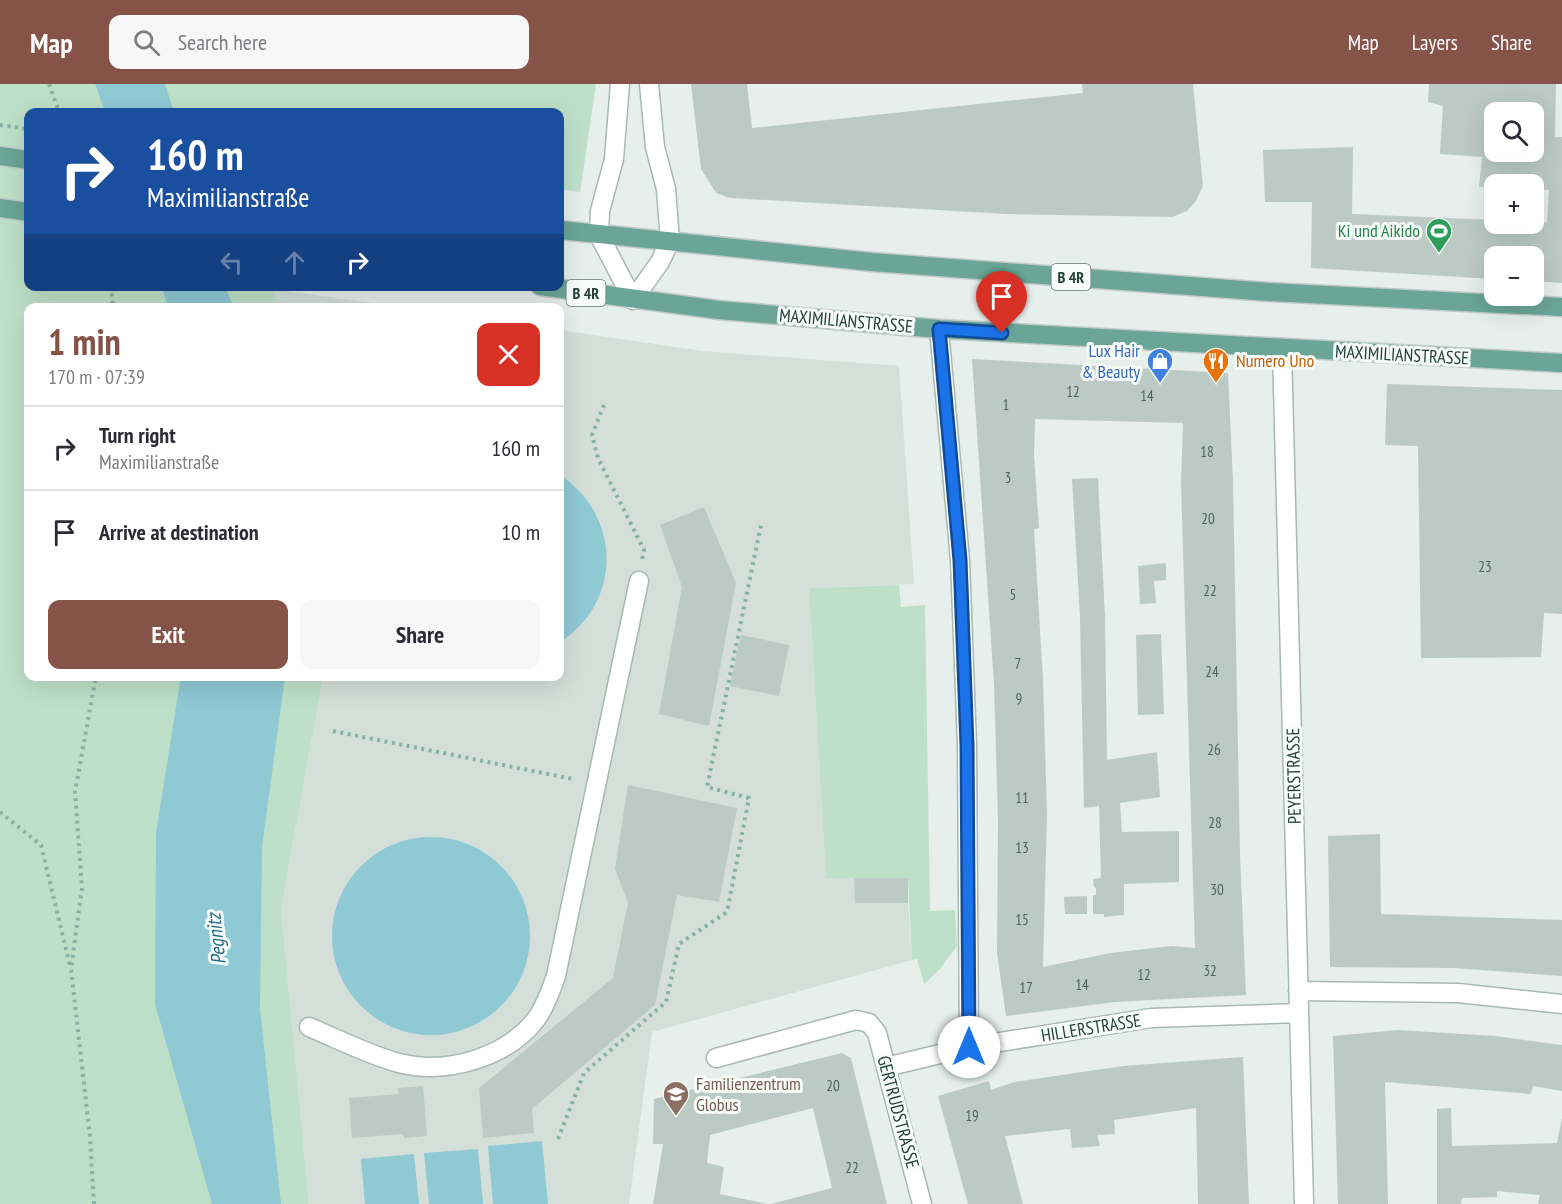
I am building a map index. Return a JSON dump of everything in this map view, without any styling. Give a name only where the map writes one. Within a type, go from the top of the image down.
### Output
[{"type":"main road","points":[[0,156],[24,159]]},
{"type":"main road","points":[[0,208],[24,211]]},
{"type":"main road","name":"B 4R","points":[[564,231],[872,262],[1257,291],[1562,307]]},
{"type":"main road","name":"B 4R","points":[[564,290],[633,300]]},
{"type":"main road","name":"MAXIMILIANSTRASSE","points":[[633,300],[939,329],[1562,363]]},
{"type":"street","points":[[620,84],[614,159],[600,212],[599,235],[633,300],[660,262],[670,241],[666,189],[655,147],[649,84]]},
{"type":"street","points":[[939,329],[960,560],[967,745],[969,1047]]},
{"type":"street","name":"PEYERSTRASSE","points":[[1282,348],[1304,1204]]},
{"type":"street","points":[[309,1027],[398,1062],[427,1068],[449,1067],[490,1053],[524,1031],[543,1008],[556,976],[639,581]]},
{"type":"street","points":[[1298,991],[1458,993],[1562,1004]]},
{"type":"street","name":"HILLERSTRASSE","points":[[886,1067],[969,1047],[1151,1018],[1299,1013]]},
{"type":"street","name":"GERTRUDSTRASSE","points":[[716,1058],[856,1020],[869,1023],[877,1033],[922,1204]]},
{"type":"path","points":[[49,84],[58,108]]},
{"type":"path","points":[[0,125],[24,128]]},
{"type":"path","points":[[603,405],[592,435],[598,458],[644,550],[639,581]]},
{"type":"path","points":[[558,1139],[584,1073],[666,1002],[679,944],[727,912],[749,798],[707,787],[761,525]]},
{"type":"path","points":[[71,969],[82,888],[75,792],[95,681]]},
{"type":"path","points":[[333,731],[597,783]]},
{"type":"path","points":[[0,812],[41,845],[71,969],[90,1137],[94,1204]]},
{"type":"shaded area","points":[[272,291],[374,303],[277,303]]},
{"type":"shaded area","points":[[564,331],[702,351],[899,366],[914,584],[809,588],[826,877],[854,878],[855,903],[908,903],[912,960],[652,1032],[629,1204],[309,1204],[281,908],[322,681],[564,681]]},
{"type":"green space","points":[[0,84],[596,84],[580,192],[564,190],[564,108],[24,108],[24,291],[273,291],[277,303],[24,303],[24,681],[322,681],[281,908],[309,1204],[0,1204]]},
{"type":"green space","points":[[899,585],[901,607],[925,605],[930,911],[955,910],[957,946],[940,969],[924,984],[917,959],[912,960],[908,878],[826,878],[809,588]]},
{"type":"water","points":[[95,84],[165,84],[173,108],[104,108]]},
{"type":"water","points":[[163,291],[227,291],[232,303],[167,303]]},
{"type":"water","points":[[564,478],[580,492],[595,512],[603,535],[606,559],[604,582],[595,605],[581,625],[564,639]]},
{"type":"water","name":"Pegnitz","points":[[180,681],[284,681],[262,847],[260,1009],[281,1204],[212,1204],[155,1004],[156,832]]},
{"type":"water","points":[[431,837],[450,839],[469,845],[486,854],[501,866],[513,881],[522,898],[528,917],[530,936],[528,955],[522,974],[513,991],[501,1006],[486,1018],[469,1027],[450,1033],[431,1035],[412,1033],[393,1027],[376,1018],[361,1006],[349,991],[340,974],[334,955],[332,936],[334,917],[340,898],[349,881],[361,866],[376,854],[393,845],[412,839]]},
{"type":"water","points":[[542,1141],[548,1204],[493,1204],[488,1146]]},
{"type":"water","points":[[478,1149],[483,1204],[429,1204],[424,1153]]},
{"type":"water","points":[[414,1154],[419,1204],[365,1204],[361,1159]]},
{"type":"building","points":[[691,84],[747,84],[752,128],[1083,93],[1082,84],[1193,84],[1203,186],[1196,201],[1187,211],[1172,217],[1006,214],[730,198],[716,193],[701,169]]},
{"type":"building","points":[[1429,84],[1556,84],[1555,137],[1562,137],[1562,283],[1544,282],[1544,246],[1484,246],[1484,278],[1311,268],[1312,202],[1265,202],[1263,150],[1353,147],[1352,214],[1484,220],[1484,234],[1544,234],[1549,190],[1544,190],[1544,174],[1484,174],[1484,187],[1479,187],[1482,157],[1440,154],[1443,106],[1428,102]]},
{"type":"building","points":[[972,359],[1228,373],[1233,481],[1240,856],[1246,995],[1115,1002],[1006,1016],[997,953],[998,821],[994,684]],"holes":[[[1035,419],[1183,423],[1181,483],[1195,948],[1172,946],[1110,953],[1043,967],[1047,814],[1043,680],[1034,529],[1039,528],[1034,456]]]},
{"type":"building","points":[[1387,384],[1562,390],[1562,614],[1544,613],[1541,657],[1421,658],[1418,446],[1385,445]]},
{"type":"building","points":[[1098,478],[1105,616],[1107,760],[1157,752],[1160,797],[1120,803],[1122,832],[1179,831],[1179,882],[1124,884],[1124,915],[1104,917],[1104,914],[1093,914],[1093,895],[1096,895],[1096,888],[1093,879],[1101,878],[1099,806],[1084,808],[1080,617],[1072,479]]},
{"type":"building","points":[[704,507],[736,583],[709,726],[659,714],[682,587],[660,525]]},
{"type":"building","points":[[1166,563],[1166,580],[1154,581],[1156,603],[1140,604],[1138,566]]},
{"type":"building","points":[[1161,634],[1164,714],[1138,715],[1136,635]]},
{"type":"building","points":[[741,635],[789,645],[779,696],[730,686]]},
{"type":"building","points":[[628,785],[737,808],[719,902],[677,895],[655,1005],[532,1109],[534,1133],[483,1138],[479,1088],[613,978],[628,903],[615,869]]},
{"type":"building","points":[[1380,834],[1381,914],[1562,920],[1562,976],[1453,968],[1330,967],[1328,836]]},
{"type":"building","points":[[854,878],[908,878],[908,903],[855,903]]},
{"type":"building","points":[[1087,896],[1087,914],[1065,914],[1064,897]]},
{"type":"building","points":[[1398,1030],[1495,1036],[1562,1045],[1562,1091],[1533,1086],[1531,1094],[1385,1082],[1388,1204],[1338,1204],[1333,1036]]},
{"type":"building","points":[[842,1053],[851,1058],[887,1204],[771,1204],[832,1188],[813,1108],[710,1135],[707,1163],[724,1167],[720,1194],[767,1204],[653,1204],[663,1144],[653,1144],[654,1099]]},
{"type":"building","points":[[1243,1057],[1249,1204],[1198,1204],[1196,1108],[1114,1120],[1115,1134],[1097,1135],[1100,1146],[1072,1148],[1070,1129],[1005,1136],[1023,1204],[968,1204],[938,1096],[989,1081],[991,1090],[1014,1082],[1123,1066]]},
{"type":"building","points":[[423,1086],[427,1136],[404,1138],[403,1134],[352,1138],[349,1098],[399,1094],[398,1088]]},
{"type":"building","points":[[1451,1108],[1452,1146],[1557,1143],[1562,1118],[1562,1204],[1538,1204],[1540,1195],[1497,1191],[1497,1197],[1462,1198],[1461,1204],[1437,1204],[1437,1109]]},
{"type":"place","name":"Ki und Aikido","points":[[1439,254]]},
{"type":"place","name":"Lux Hair & Beauty","points":[[1160,384]]},
{"type":"place","name":"Numero Uno","points":[[1216,384]]},
{"type":"place","name":"Familienzentrum Globus","points":[[676,1117]]},
{"type":"route","points":[[969,1047],[967,745],[960,560],[939,329],[1002,333]]}]
